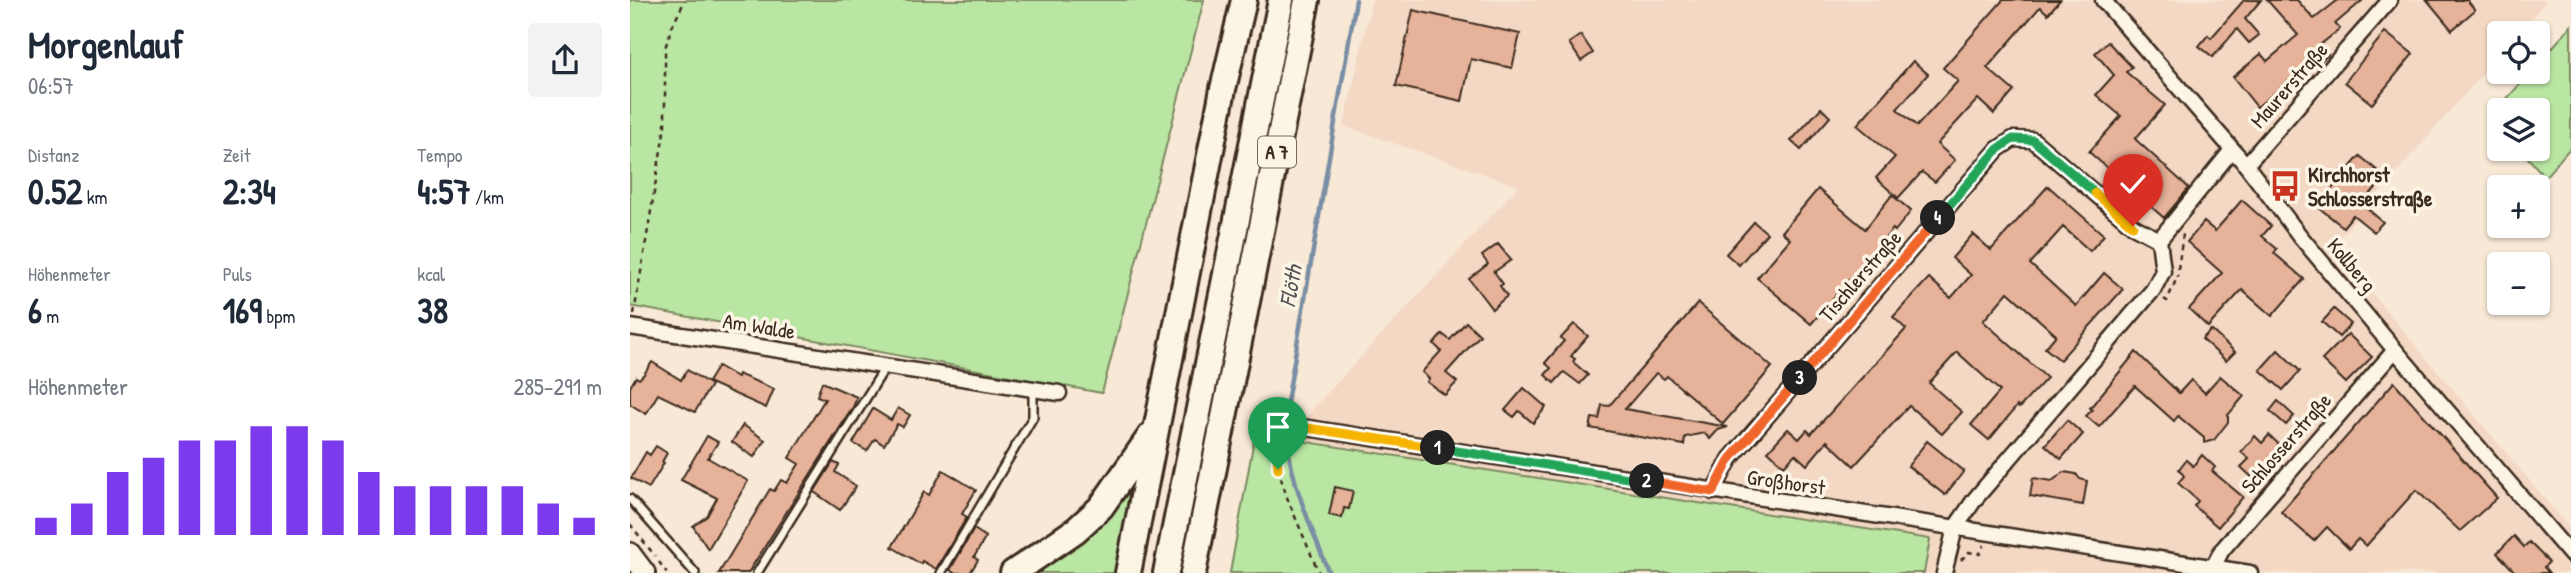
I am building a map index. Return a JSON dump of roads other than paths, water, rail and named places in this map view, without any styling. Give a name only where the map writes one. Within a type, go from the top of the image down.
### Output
[{"type":"highway","points":[[1128,573],[1223,89],[1244,0]]},
{"type":"highway","name":"A 7","points":[[1166,573],[1281,0]]},
{"type":"highway","name":"A 7","points":[[1193,573],[1307,0]]},
{"type":"highway","points":[[1013,573],[1076,530],[1101,507],[1159,423]]},
{"type":"main road","points":[[630,553],[645,573]]},
{"type":"street","name":"Kollberg","points":[[2103,0],[2246,165],[2300,236],[2571,555]]},
{"type":"street","name":"Maurerstraße","points":[[2246,165],[2390,0]]},
{"type":"street","name":"Tischlerstraße","points":[[1713,492],[1730,459],[1998,149],[2013,139],[2033,140],[2133,226],[2159,240]]},
{"type":"street","points":[[1944,573],[1955,528],[1975,499],[2153,290],[2163,271],[2159,240],[2232,150]]},
{"type":"street","name":"Am Walde","points":[[631,327],[1059,393]]},
{"type":"street","name":"Schlosserstraße","points":[[2213,567],[2222,550],[2395,350]]},
{"type":"street","name":"Großhorst","points":[[1277,423],[2250,573]]},
{"type":"lane","points":[[757,573],[881,374],[881,366]]},
{"type":"lane","points":[[941,573],[1033,417],[1032,389]]},
{"type":"lane","points":[[630,499],[695,573]]},
{"type":"waterway","name":"Flöth","points":[[1329,573],[1306,515],[1294,475],[1285,414],[1356,0]]},
{"type":"place","name":"Kirchhorst Schlosserstraße","points":[[2285,186]]}]
